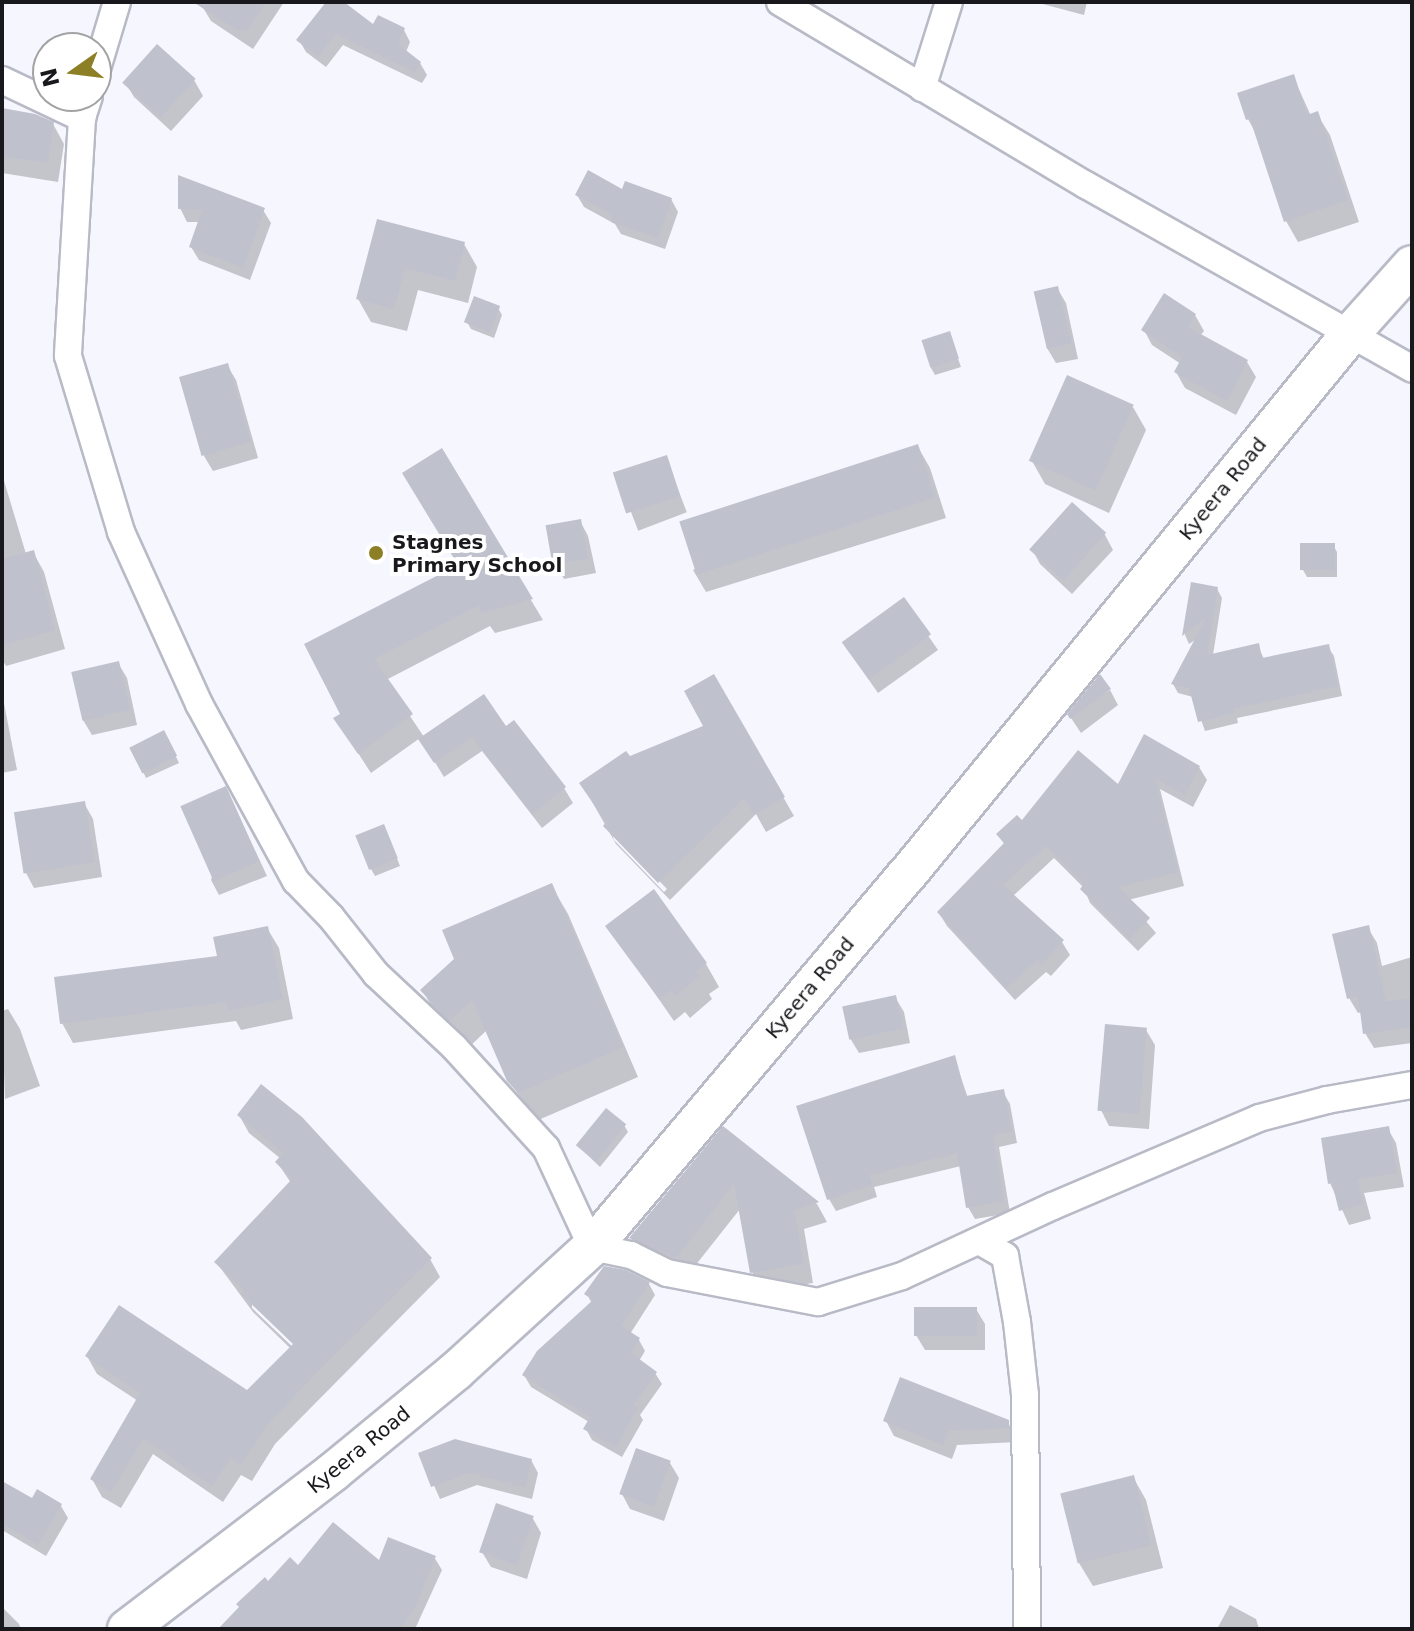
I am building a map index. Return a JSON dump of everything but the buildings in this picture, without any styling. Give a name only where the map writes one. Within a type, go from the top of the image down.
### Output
[{"type":"main road","name":"Kyeera Road","points":[[127,1629],[333,1472],[456,1371],[592,1247],[906,876],[1351,333],[1412,265]]},
{"type":"street","points":[[108,32],[117,2]]},
{"type":"street","points":[[780,2],[1086,185],[1412,369]]},
{"type":"street","points":[[922,88],[949,2]]},
{"type":"street","points":[[2,80],[32,90]]},
{"type":"street","points":[[85,112],[68,356],[121,532],[199,704],[296,881],[331,917],[376,974],[455,1048],[546,1148],[592,1247],[631,1255],[667,1273],[776,1297],[818,1302],[902,1276],[1053,1206],[1259,1118],[1327,1100],[1412,1085]]},
{"type":"street","points":[[981,1242],[1005,1256],[1017,1322],[1025,1395],[1027,1629]]},
{"type":"place","name":"Stagnes Primary School","points":[[376,553]]}]
